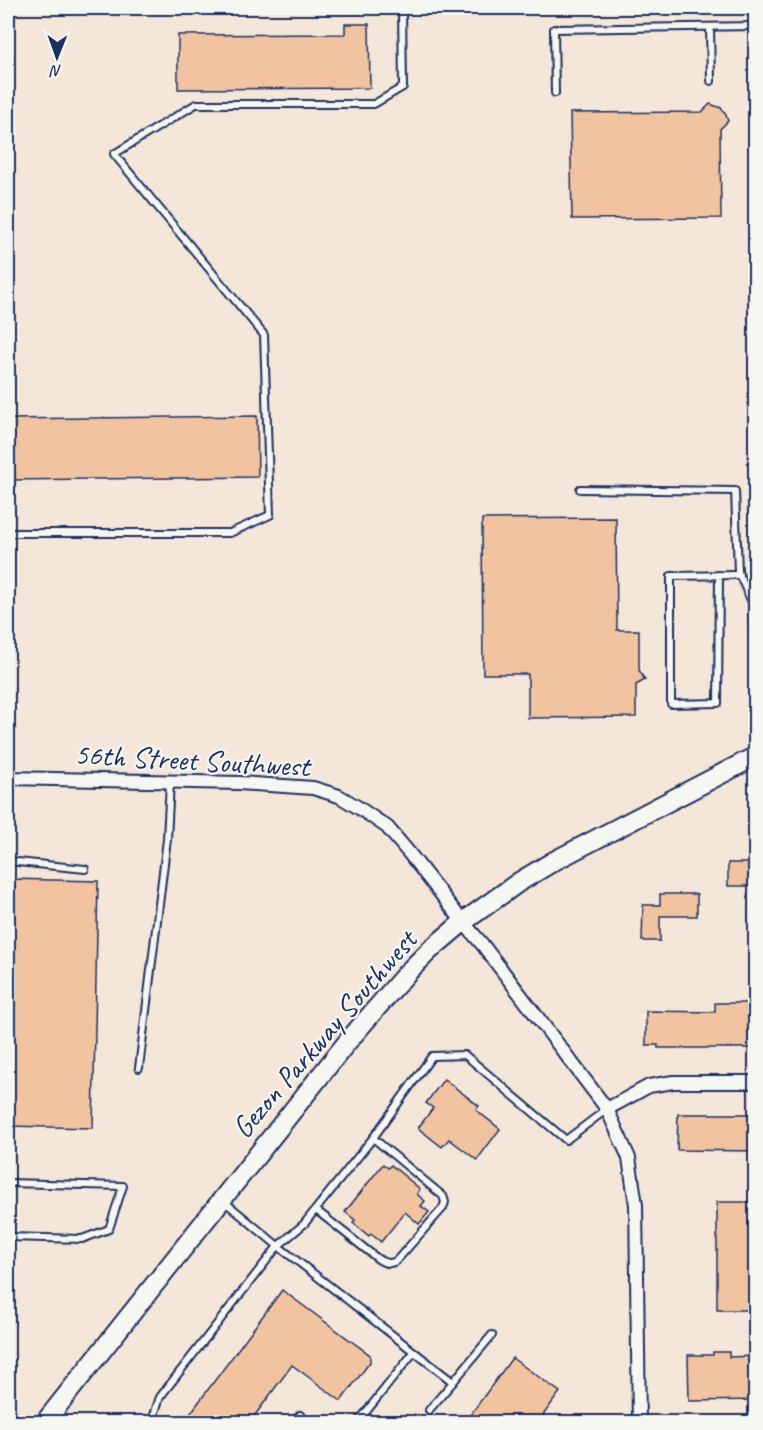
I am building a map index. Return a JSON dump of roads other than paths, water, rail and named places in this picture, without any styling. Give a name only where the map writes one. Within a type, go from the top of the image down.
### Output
[{"type":"main road","name":"Gezon Parkway Southwest","points":[[45,1422],[348,1041],[430,950],[463,922],[519,882],[554,861],[756,756]]},
{"type":"street","name":"56th Street Southwest","points":[[8,778],[239,783],[313,788],[339,796],[387,827],[482,944],[607,1109],[629,1158],[636,1205],[639,1422]]},
{"type":"street","points":[[607,1109],[649,1086],[673,1082],[756,1082]]},
{"type":"lane","points":[[8,533],[230,533],[270,515],[264,335],[114,154],[196,104],[374,104],[403,87],[402,8]]},
{"type":"lane","points":[[555,93],[554,29],[756,26]]},
{"type":"lane","points":[[710,27],[711,81]]},
{"type":"lane","points":[[580,489],[735,491],[738,573],[752,602],[756,685]]},
{"type":"lane","points":[[719,575],[718,703],[671,704],[671,576],[719,575],[739,575]]},
{"type":"lane","points":[[139,1068],[167,839],[170,782]]},
{"type":"lane","points":[[8,861],[85,868]]},
{"type":"lane","points":[[154,1422],[160,1397],[278,1246],[304,1224],[316,1210],[432,1056],[465,1055],[566,1140],[607,1109]]},
{"type":"lane","points":[[316,1210],[378,1259],[384,1263],[391,1263],[397,1260],[443,1208],[445,1202],[443,1196],[372,1138]]},
{"type":"lane","points":[[8,1183],[123,1186],[108,1229],[82,1239],[8,1237]]},
{"type":"lane","points":[[222,1199],[278,1246],[453,1382]]},
{"type":"lane","points":[[429,1410],[492,1335]]},
{"type":"lane","points":[[358,1422],[414,1352]]},
{"type":"lane","points":[[293,1422],[300,1415],[308,1422]]}]
